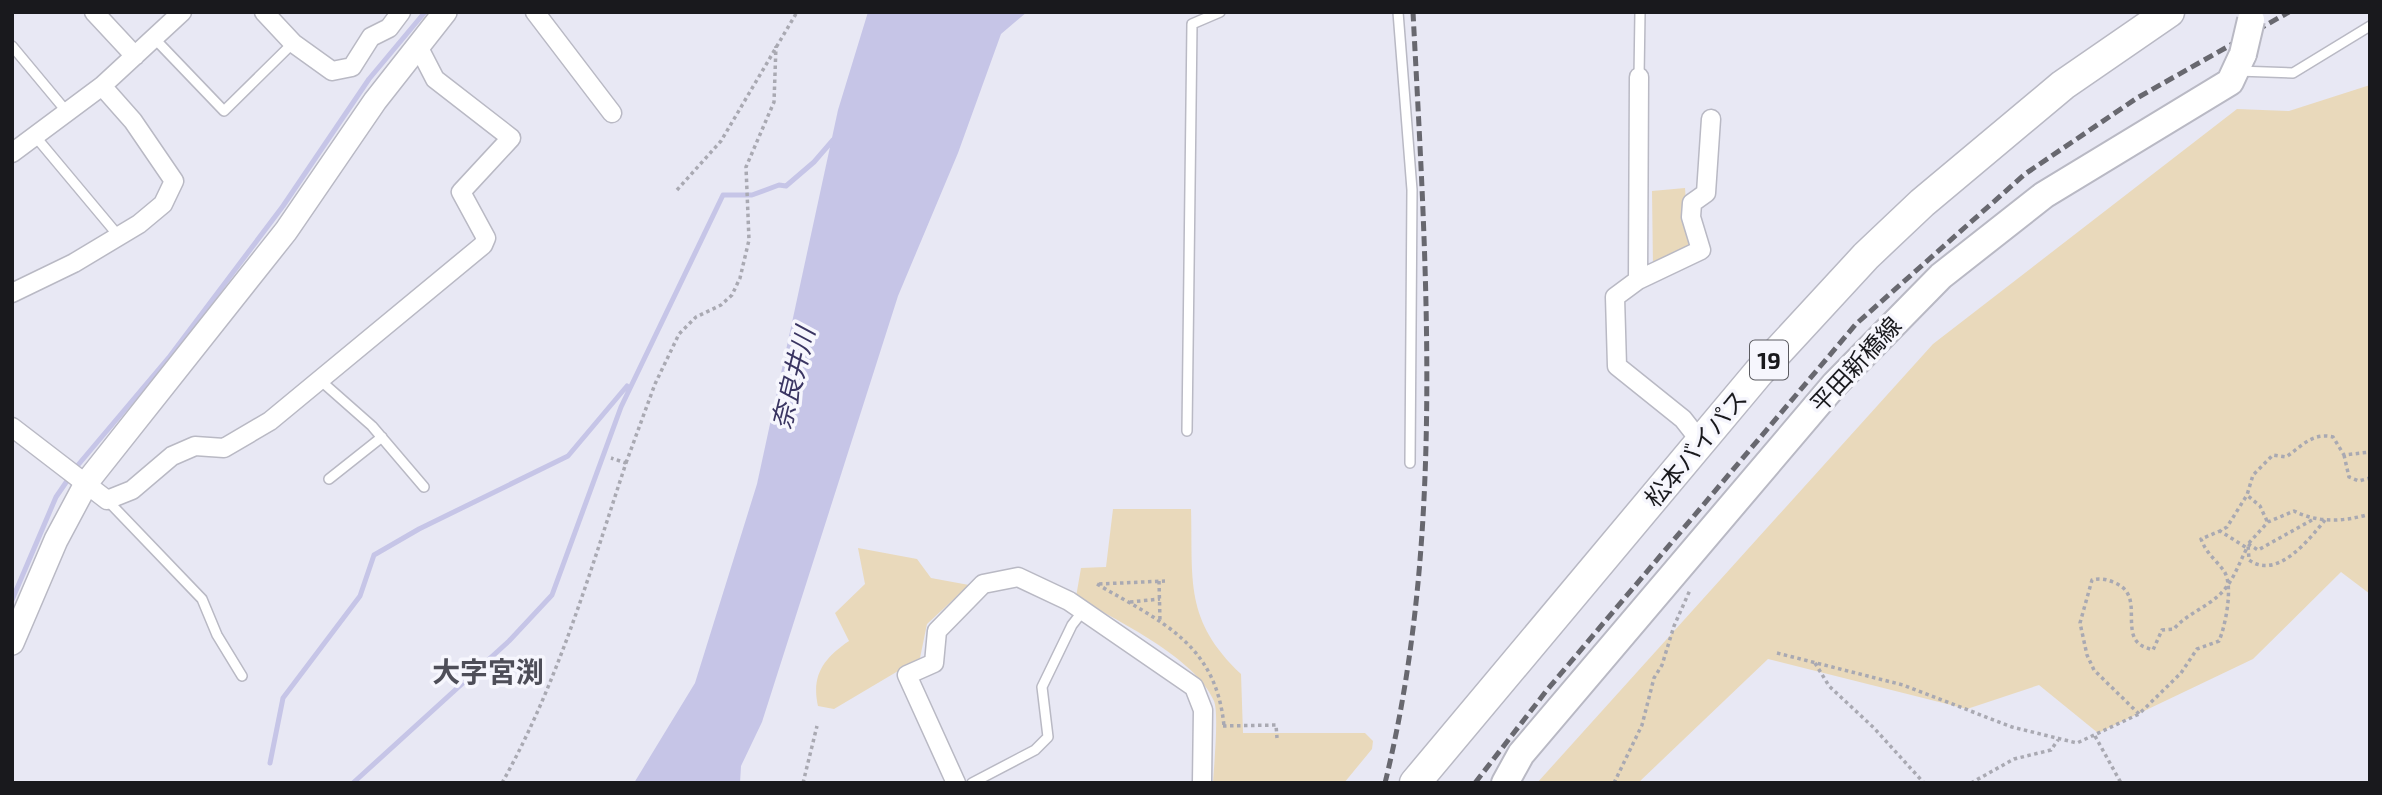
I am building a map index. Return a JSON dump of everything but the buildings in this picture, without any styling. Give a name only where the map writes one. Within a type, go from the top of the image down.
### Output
[{"type":"highway","name":"松本バイパス","points":[[1422,775],[1759,372],[1815,310],[1922,203],[2063,85],[2169,12]]},
{"type":"main road","points":[[2241,62],[2252,16]]},
{"type":"main road","name":"平田新橋線","points":[[1505,783],[1521,754],[1707,532],[1835,384],[1932,284],[2044,195],[2219,90],[2241,62]]},
{"type":"street","points":[[94,12],[135,56]]},
{"type":"street","points":[[12,152],[102,86],[182,12]]},
{"type":"street","points":[[264,12],[293,43],[332,71],[352,67],[370,37],[389,29],[401,12]]},
{"type":"street","points":[[12,642],[55,540],[78,476],[286,231],[375,101],[445,12]]},
{"type":"street","points":[[535,12],[612,113]]},
{"type":"street","points":[[12,427],[107,500],[132,490],[172,456],[195,446],[224,448],[270,421],[483,246],[486,238],[461,192],[511,138],[435,79],[418,47]]},
{"type":"street","points":[[1638,279],[1639,77]]},
{"type":"street","points":[[12,293],[74,263],[117,234],[139,224],[163,204],[174,181],[133,121],[102,86]]},
{"type":"street","points":[[1702,442],[1683,419],[1617,366],[1615,297],[1638,279],[1701,250],[1691,217],[1692,203],[1706,193],[1711,119]]},
{"type":"street","points":[[956,783],[906,675],[934,663],[937,631],[984,584],[1018,578],[1083,611],[1194,687],[1203,710],[1202,783]]},
{"type":"lane","points":[[1187,431],[1192,24],[1220,12]]},
{"type":"lane","points":[[1398,12],[1412,190],[1410,463]]},
{"type":"lane","points":[[1639,77],[1640,12]]},
{"type":"lane","points":[[2241,62],[2293,73],[2370,26]]},
{"type":"lane","points":[[154,38],[224,111],[293,43]]},
{"type":"lane","points":[[12,46],[67,112]]},
{"type":"lane","points":[[35,136],[117,234]]},
{"type":"lane","points":[[321,381],[382,437],[424,487]]},
{"type":"lane","points":[[329,479],[382,437]]},
{"type":"lane","points":[[107,500],[202,599],[217,635],[242,676]]},
{"type":"lane","points":[[972,783],[1035,750],[1048,737],[1042,687],[1072,625],[1083,611]]},
{"type":"path","points":[[677,190],[721,141],[797,12]]},
{"type":"path","points":[[502,783],[550,686],[655,384],[679,334],[696,317],[721,305],[732,295],[740,278],[749,240],[747,167],[774,102],[776,46]]},
{"type":"path","points":[[2229,584],[2225,573],[2204,549],[2201,539],[2227,527],[2247,495],[2253,475],[2273,456],[2286,457],[2308,440],[2324,435],[2333,437],[2344,454],[2349,477],[2359,481],[2370,478]]},
{"type":"path","points":[[2344,454],[2370,452]]},
{"type":"path","points":[[611,458],[626,463]]},
{"type":"path","points":[[2247,495],[2260,506],[2267,522]]},
{"type":"path","points":[[1777,653],[1903,685],[1952,706],[2058,740],[2077,743],[2138,714],[2181,673],[2197,649],[2219,641],[2223,632],[2229,584],[2247,546],[2267,522],[2294,511],[2312,520],[2352,519],[2370,514]]},
{"type":"path","points":[[2220,531],[2258,550],[2312,520]]},
{"type":"path","points":[[2247,546],[2249,561],[2258,567],[2273,566],[2299,550],[2325,520]]},
{"type":"path","points":[[2138,714],[2094,670],[2087,655],[2080,623],[2092,580],[2112,582],[2127,591],[2133,611],[2133,633],[2141,646],[2153,650],[2162,630],[2174,629],[2181,620],[2197,613],[2229,584]]},
{"type":"path","points":[[1160,621],[1162,581],[1097,584],[1175,630],[1192,647],[1218,689],[1224,726]]},
{"type":"path","points":[[1614,783],[1642,725],[1654,678],[1662,665],[1674,626],[1693,583]]},
{"type":"path","points":[[1128,603],[1160,599]]},
{"type":"path","points":[[1814,662],[1829,686],[1874,728],[1924,783]]},
{"type":"path","points":[[1203,727],[1276,725],[1277,738]]},
{"type":"path","points":[[803,783],[817,726]]},
{"type":"path","points":[[2095,736],[2120,783]]},
{"type":"path","points":[[1971,783],[2014,759],[2050,750],[2058,740]]},
{"type":"shaded area","points":[[2370,85],[2370,594],[2341,572],[2253,659],[2098,733],[2039,685],[1967,709],[1768,659],[1638,783],[1537,783],[1933,344],[2237,109],[2289,111]]},
{"type":"shaded area","points":[[1685,188],[1689,248],[1653,267],[1652,191]]},
{"type":"shaded area","points":[[1113,509],[1191,509],[1195,598],[1209,636],[1241,674],[1243,733],[1365,733],[1373,741],[1372,749],[1344,783],[1213,783],[1216,716],[1214,701],[1205,685],[1173,655],[1076,597],[1081,568],[1106,567]]},
{"type":"shaded area","points":[[858,548],[917,559],[931,578],[969,585],[927,624],[920,658],[834,709],[818,706],[818,676],[826,661],[849,641],[835,613],[865,584]]},
{"type":"water","name":"奈良井川","points":[[868,12],[1027,12],[1001,34],[958,153],[898,296],[762,722],[741,766],[740,783],[634,783],[695,683],[757,484],[838,110]]},
{"type":"waterway","points":[[12,600],[56,497],[78,465],[170,356],[283,206],[369,79],[425,12]]},
{"type":"waterway","points":[[353,783],[509,641],[552,595],[621,407],[723,195],[752,195],[779,185],[786,186],[814,162],[833,140]]},
{"type":"waterway","points":[[270,763],[283,698],[360,596],[374,555],[419,529],[568,456],[627,386]]},
{"type":"railway","points":[[1385,783],[1404,689],[1417,594],[1424,497],[1426,302],[1413,12]]},
{"type":"railway","points":[[1475,783],[1547,690],[1856,324],[2025,174],[2137,98],[2289,12]]},
{"type":"district","name":"大字宮渕","points":[[488,671]]}]
